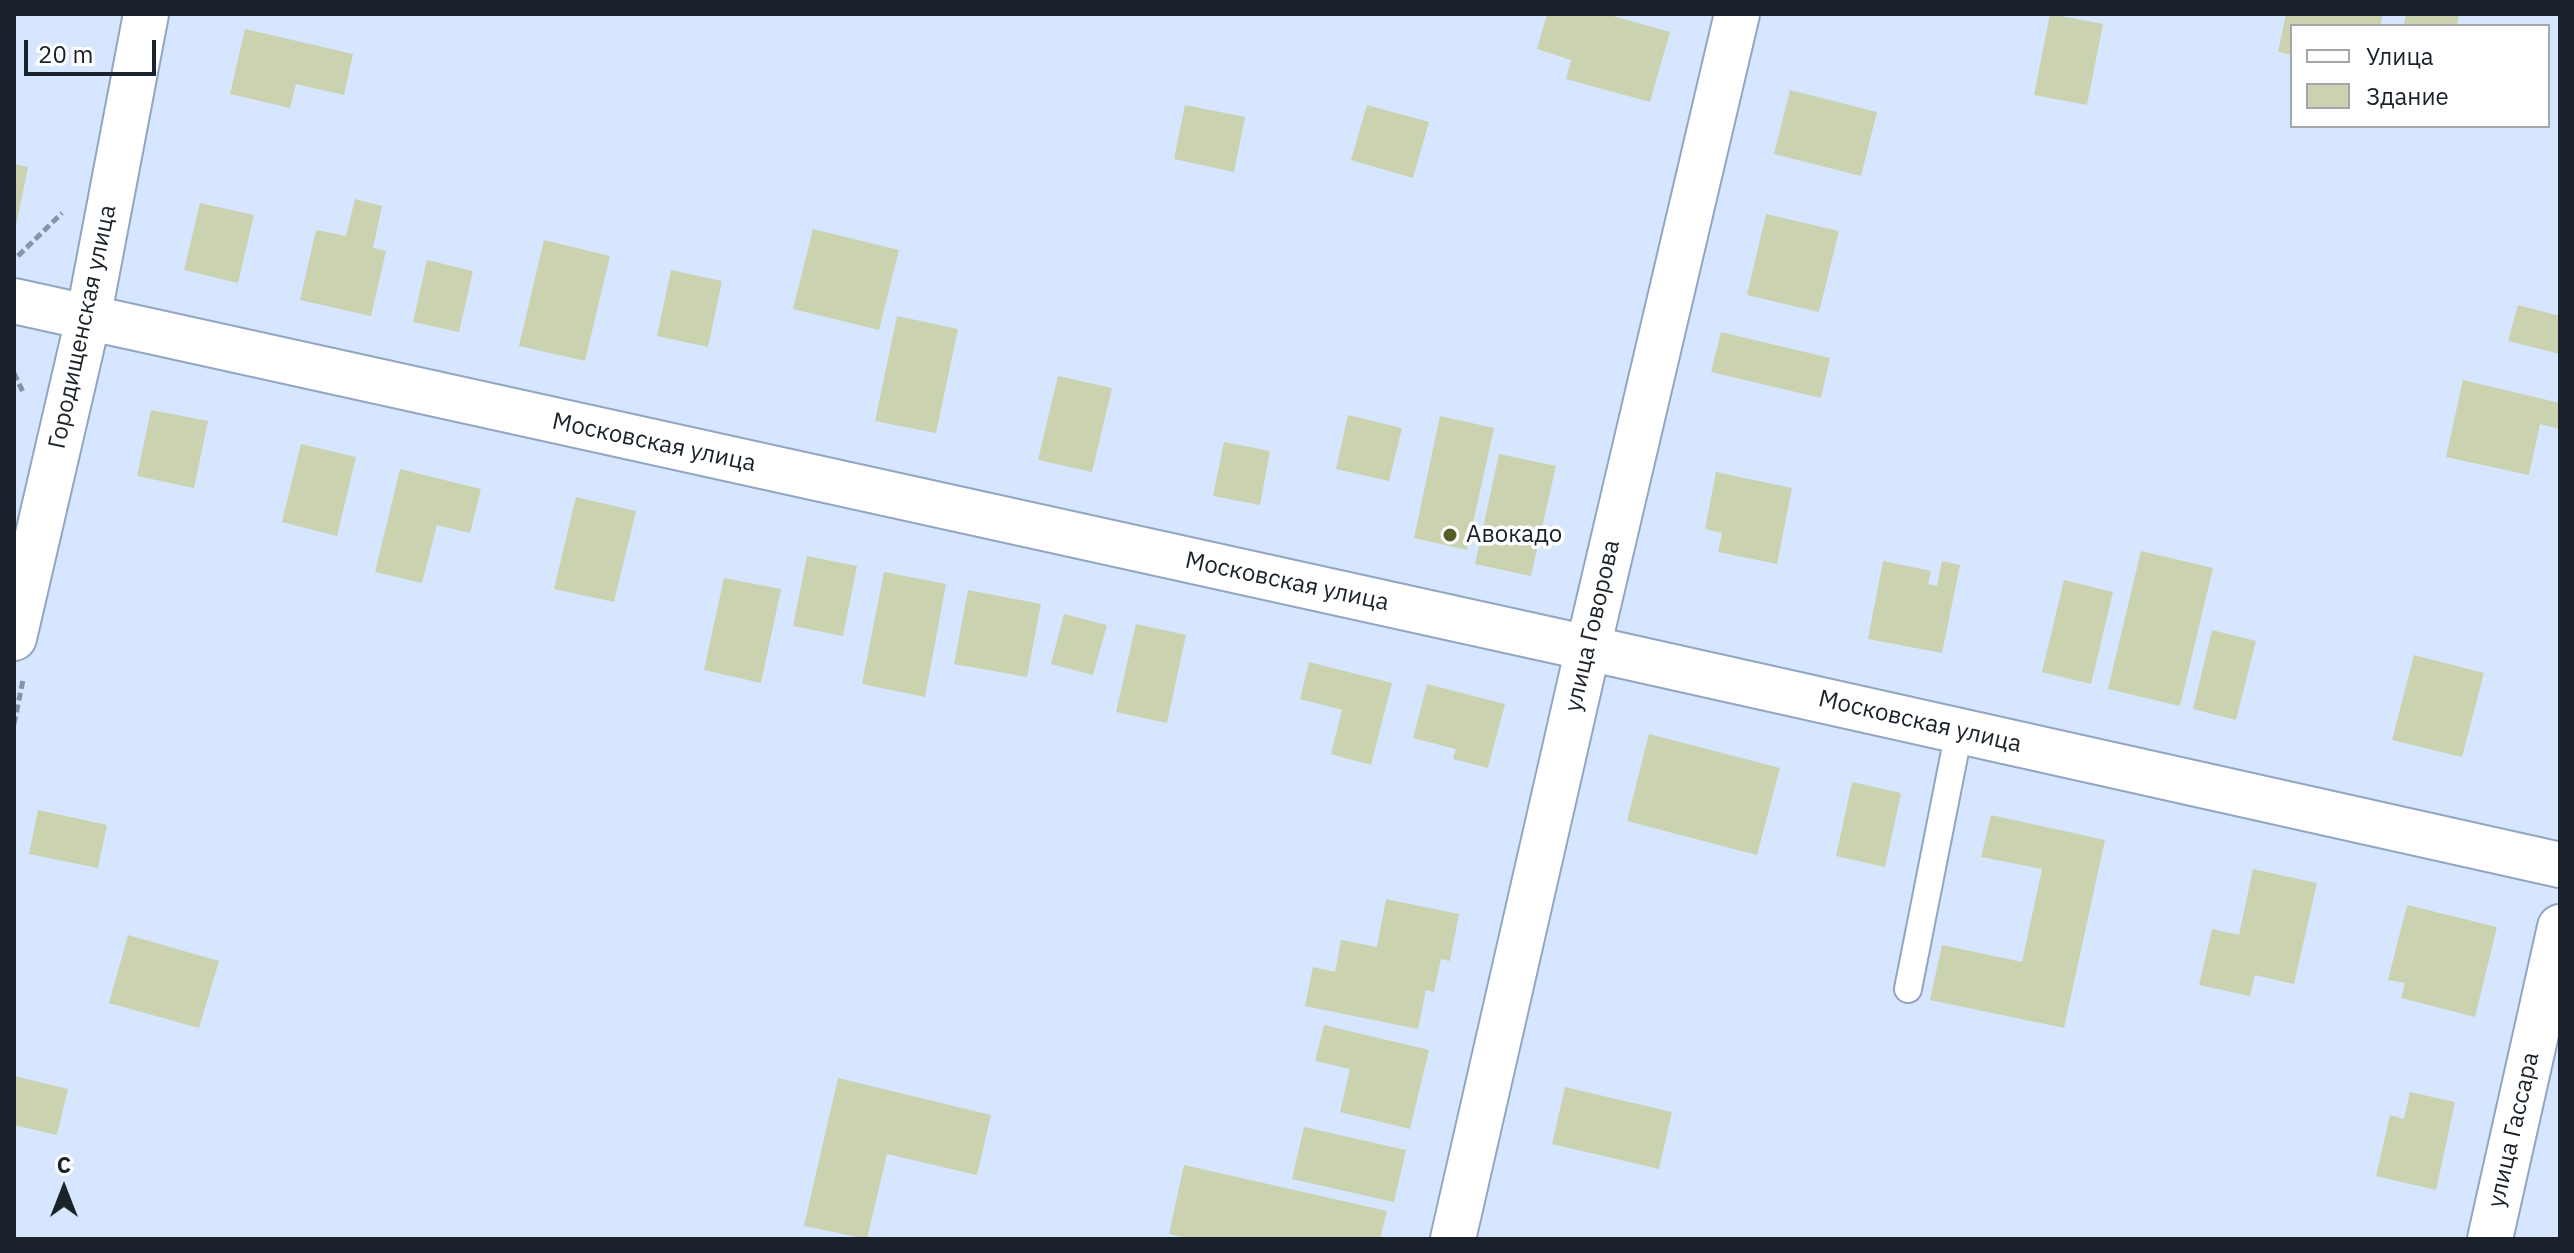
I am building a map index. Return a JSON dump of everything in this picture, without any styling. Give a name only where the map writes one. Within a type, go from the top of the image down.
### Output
[{"type":"main road","name":"Городищенская улица","points":[[14,638],[88,319],[146,14]]},
{"type":"main road","name":"улица Говорова","points":[[1453,1239],[1737,14]]},
{"type":"main road","name":"Московская улица","points":[[14,301],[2560,865]]},
{"type":"main road","name":"улица Гассара","points":[[2490,1239],[2560,927]]},
{"type":"lane","points":[[1908,989],[1959,731]]},
{"type":"building","points":[[1547,14],[1606,14],[1670,32],[1650,102],[1566,79],[1571,60],[1537,49]]},
{"type":"building","points":[[2050,14],[2103,24],[2087,105],[2034,95]]},
{"type":"building","points":[[2286,14],[2383,14],[2380,24],[2290,24],[2290,55],[2278,52]]},
{"type":"building","points":[[2406,14],[2459,14],[2457,24],[2404,24]]},
{"type":"building","points":[[245,29],[353,54],[344,95],[296,84],[290,108],[230,94]]},
{"type":"building","points":[[1790,90],[1877,112],[1861,176],[1774,154]]},
{"type":"building","points":[[1185,105],[1245,117],[1234,172],[1174,159]]},
{"type":"building","points":[[1367,105],[1429,122],[1413,178],[1351,160]]},
{"type":"building","points":[[14,164],[28,167],[15,231],[14,231]]},
{"type":"building","points":[[355,199],[382,206],[373,248],[386,251],[371,316],[300,300],[316,230],[346,236]]},
{"type":"building","points":[[200,203],[254,215],[238,283],[184,270]]},
{"type":"building","points":[[1766,214],[1839,231],[1819,312],[1747,295]]},
{"type":"building","points":[[813,229],[899,250],[879,330],[793,309]]},
{"type":"building","points":[[544,240],[610,256],[585,361],[519,346]]},
{"type":"building","points":[[427,260],[473,271],[459,332],[413,322]]},
{"type":"building","points":[[671,270],[722,281],[708,347],[657,336]]},
{"type":"building","points":[[2518,305],[2560,316],[2560,354],[2508,341]]},
{"type":"building","points":[[897,316],[958,329],[936,433],[875,421]]},
{"type":"building","points":[[1721,332],[1830,358],[1821,398],[1711,372]]},
{"type":"building","points":[[1058,376],[1112,388],[1092,472],[1038,460]]},
{"type":"building","points":[[2463,380],[2560,403],[2560,429],[2540,424],[2529,475],[2446,457]]},
{"type":"building","points":[[151,410],[208,421],[194,488],[137,476]]},
{"type":"building","points":[[1348,415],[1402,428],[1389,481],[1336,469]]},
{"type":"building","points":[[1440,416],[1494,428],[1467,550],[1414,538]]},
{"type":"building","points":[[1224,442],[1270,451],[1260,505],[1213,496]]},
{"type":"building","points":[[301,444],[356,457],[337,536],[282,522]]},
{"type":"building","points":[[1499,454],[1556,466],[1531,576],[1475,564]]},
{"type":"building","points":[[400,469],[481,489],[470,533],[437,525],[422,583],[375,572]]},
{"type":"building","points":[[1716,472],[1792,488],[1777,564],[1718,552],[1722,533],[1705,529]]},
{"type":"building","points":[[576,497],[636,511],[614,602],[554,589]]},
{"type":"building","points":[[2141,551],[2213,568],[2180,706],[2108,689]]},
{"type":"building","points":[[807,556],[857,566],[843,636],[793,626]]},
{"type":"building","points":[[1883,561],[1931,571],[1928,584],[1937,586],[1942,561],[1960,565],[1942,653],[1868,639]]},
{"type":"building","points":[[884,572],[946,584],[925,697],[862,684]]},
{"type":"building","points":[[724,578],[781,589],[761,683],[704,670]]},
{"type":"building","points":[[2064,580],[2113,592],[2091,684],[2042,672]]},
{"type":"building","points":[[968,590],[1041,604],[1027,677],[954,664]]},
{"type":"building","points":[[1064,614],[1107,625],[1093,675],[1051,664]]},
{"type":"building","points":[[1136,624],[1186,635],[1167,723],[1116,712]]},
{"type":"building","points":[[2212,630],[2256,641],[2236,720],[2193,709]]},
{"type":"building","points":[[2414,655],[2484,673],[2462,757],[2392,740]]},
{"type":"building","points":[[1309,662],[1392,683],[1371,765],[1331,754],[1342,710],[1300,699]]},
{"type":"building","points":[[1427,684],[1505,704],[1488,768],[1453,759],[1456,749],[1413,738]]},
{"type":"building","points":[[1649,734],[1780,768],[1757,855],[1627,821]]},
{"type":"building","points":[[1852,782],[1901,793],[1885,867],[1836,856]]},
{"type":"building","points":[[38,810],[107,825],[98,868],[29,854]]},
{"type":"building","points":[[1991,815],[2105,840],[2064,1028],[1930,1000],[1942,945],[2022,962],[2042,869],[1981,857]]},
{"type":"building","points":[[2253,869],[2317,883],[2294,984],[2255,975],[2250,996],[2199,985],[2212,929],[2239,935]]},
{"type":"building","points":[[1386,899],[1459,914],[1450,961],[1441,959],[1434,992],[1426,990],[1418,1029],[1305,1006],[1313,967],[1335,972],[1341,940],[1377,947]]},
{"type":"building","points":[[2407,905],[2497,927],[2475,1017],[2401,998],[2405,983],[2388,980]]},
{"type":"building","points":[[128,935],[219,961],[199,1028],[109,1003]]},
{"type":"building","points":[[1324,1025],[1429,1050],[1410,1129],[1340,1112],[1350,1069],[1315,1061]]},
{"type":"building","points":[[14,1076],[68,1089],[57,1135],[14,1125]]},
{"type":"building","points":[[838,1078],[991,1115],[977,1175],[887,1154],[867,1239],[804,1226]]},
{"type":"building","points":[[1565,1087],[1672,1112],[1659,1169],[1552,1144]]},
{"type":"building","points":[[2410,1092],[2455,1102],[2436,1190],[2376,1176],[2390,1115],[2404,1119]]},
{"type":"building","points":[[1304,1127],[1406,1150],[1394,1202],[1292,1179]]},
{"type":"building","points":[[1184,1165],[1387,1211],[1380,1239],[1192,1239],[1169,1234]]},
{"type":"place","name":"Авокадо","points":[[1450,535]]}]
